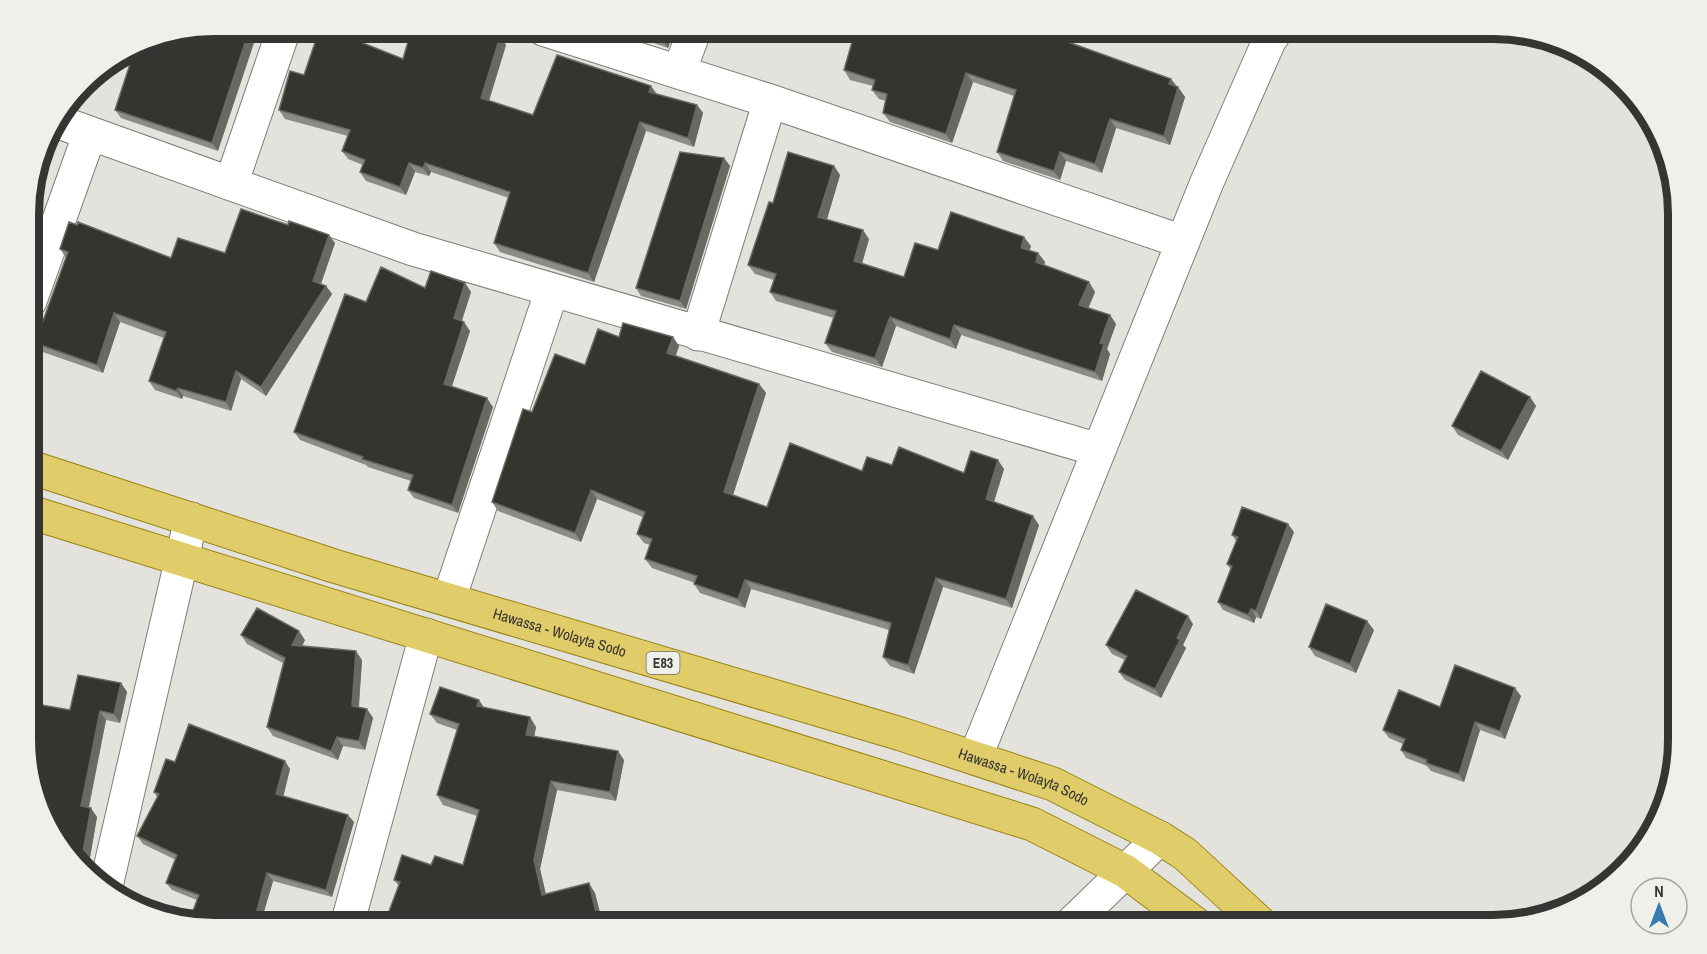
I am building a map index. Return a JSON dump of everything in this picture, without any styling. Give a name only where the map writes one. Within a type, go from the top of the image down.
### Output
[{"type":"main road","name":"Hawassa - Wolayta Sodo","points":[[39,470],[334,566],[901,734],[1053,784],[1160,838],[1185,854],[1251,915]]},
{"type":"main road","points":[[39,515],[1032,824],[1125,871],[1184,915]]},
{"type":"street","points":[[231,184],[280,39]]},
{"type":"street","points":[[577,39],[770,101],[1183,242]]},
{"type":"street","points":[[679,72],[690,39]]},
{"type":"street","points":[[975,758],[1266,39]]},
{"type":"street","points":[[698,334],[770,101]]},
{"type":"street","points":[[64,124],[413,249],[1099,450]]},
{"type":"street","points":[[39,276],[90,133]]},
{"type":"street","points":[[449,599],[552,290]]},
{"type":"street","points":[[108,878],[191,519]]},
{"type":"street","points":[[350,915],[426,635]]},
{"type":"street","points":[[1080,915],[1160,838]]},
{"type":"building","points":[[246,39],[212,143],[115,110],[131,60],[137,57],[169,45],[191,40]]},
{"type":"building","points":[[316,39],[353,39],[403,59],[409,39],[499,39],[481,98],[533,115],[557,55],[651,86],[649,92],[697,105],[688,138],[640,122],[588,273],[494,243],[510,192],[425,163],[423,168],[409,163],[400,187],[360,172],[365,160],[342,151],[350,130],[279,110],[290,71],[304,75]]},
{"type":"building","points":[[853,39],[1060,39],[1171,79],[1169,84],[1178,87],[1164,136],[1110,119],[1095,164],[1060,152],[1054,171],[997,152],[1016,90],[966,73],[946,134],[883,113],[887,94],[872,90],[875,80],[844,70]]},
{"type":"building","points":[[680,152],[724,158],[680,301],[636,288]]},
{"type":"building","points":[[788,152],[834,166],[818,217],[863,230],[854,261],[904,277],[915,243],[938,250],[951,212],[1024,237],[1021,248],[1038,253],[1036,262],[1089,282],[1079,305],[1110,315],[1100,343],[1104,344],[1095,372],[954,325],[950,339],[890,317],[875,358],[825,343],[836,311],[770,292],[776,274],[748,265],[769,202],[773,203]]},
{"type":"building","points":[[241,209],[288,225],[289,221],[329,235],[313,281],[326,286],[261,387],[236,371],[226,402],[178,388],[176,391],[149,381],[166,332],[114,313],[97,365],[39,344],[39,332],[68,252],[60,249],[69,222],[77,225],[78,222],[171,258],[178,238],[225,253]]},
{"type":"building","points":[[381,267],[425,288],[431,271],[465,283],[454,318],[464,322],[444,384],[487,398],[452,505],[408,490],[413,475],[362,459],[363,457],[294,432],[345,294],[366,302]]},
{"type":"building","points":[[623,323],[673,337],[667,353],[759,384],[724,492],[767,507],[790,443],[862,471],[867,457],[892,465],[899,447],[964,473],[971,451],[998,460],[986,499],[1033,516],[1006,599],[936,578],[908,665],[883,657],[891,623],[745,580],[738,599],[694,584],[697,576],[645,559],[652,539],[637,534],[645,512],[591,490],[575,533],[492,502],[523,409],[532,412],[555,354],[585,365],[598,329],[619,337]]},
{"type":"building","points":[[1481,371],[1530,397],[1501,451],[1452,426]]},
{"type":"building","points":[[1242,507],[1288,524],[1256,611],[1251,609],[1248,615],[1218,602],[1232,566],[1227,564],[1238,537],[1232,535]]},
{"type":"building","points":[[1136,590],[1188,616],[1177,638],[1180,640],[1155,689],[1119,672],[1127,656],[1106,645]]},
{"type":"building","points":[[1326,604],[1367,621],[1350,664],[1309,647]]},
{"type":"building","points":[[257,608],[299,631],[292,645],[356,651],[352,706],[367,709],[359,741],[337,737],[331,751],[267,727],[285,658],[241,635]]},
{"type":"building","points":[[1455,665],[1515,688],[1500,731],[1475,722],[1459,774],[1426,763],[1427,760],[1401,750],[1405,739],[1383,730],[1399,690],[1440,707]]},
{"type":"building","points":[[78,675],[121,683],[114,714],[100,711],[81,806],[91,808],[82,855],[62,827],[52,807],[40,763],[39,705],[70,710]]},
{"type":"building","points":[[440,687],[479,700],[477,706],[530,717],[526,735],[618,751],[610,792],[551,781],[534,860],[542,895],[589,883],[597,915],[388,915],[400,882],[394,880],[402,855],[431,865],[435,856],[463,865],[479,810],[437,795],[459,724],[430,714]]},
{"type":"building","points":[[189,724],[285,761],[276,794],[348,815],[326,890],[267,873],[256,915],[192,914],[199,895],[166,883],[177,855],[137,836],[159,794],[154,792],[166,759],[175,762]]}]
